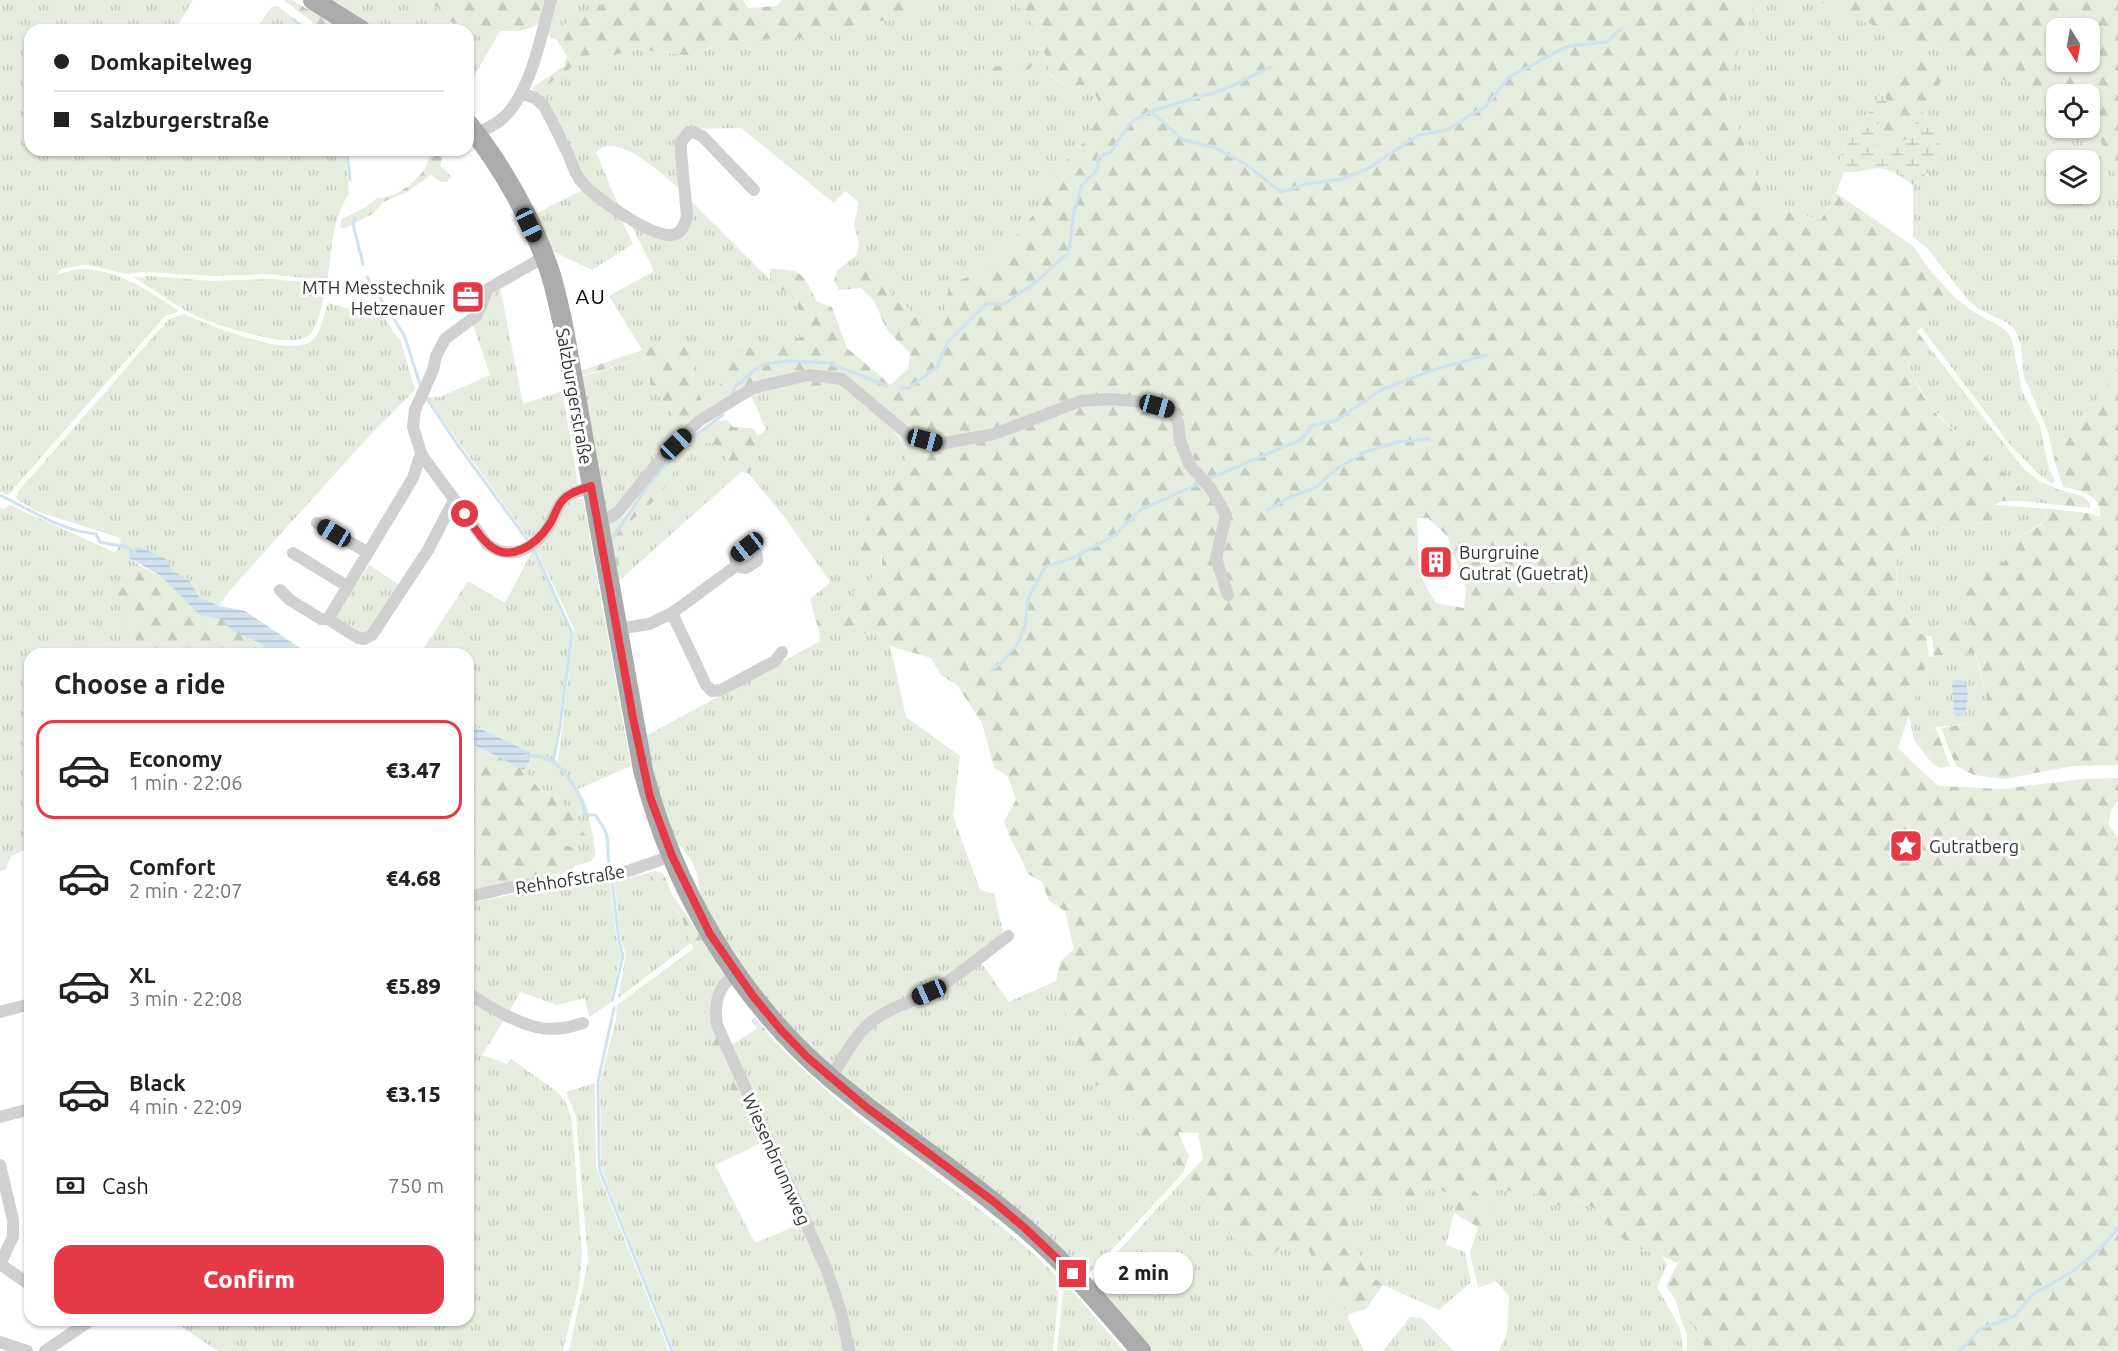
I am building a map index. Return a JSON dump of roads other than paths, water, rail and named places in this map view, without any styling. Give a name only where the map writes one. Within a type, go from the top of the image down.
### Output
[{"type":"main road","points":[[313,0],[351,24]]},
{"type":"main road","name":"Salzburgerstraße","points":[[474,132],[513,189],[544,257],[564,330],[591,486],[602,519],[623,628],[643,770],[650,797],[672,856],[710,934],[736,974],[781,1030],[831,1078],[1026,1229],[1073,1274],[1141,1351]]},
{"type":"street","points":[[474,129],[494,124],[507,114],[521,93],[541,41],[551,0]]},
{"type":"street","points":[[521,93],[535,98],[544,106],[580,180],[600,200],[657,232],[670,235],[679,232],[687,217],[681,142],[689,132],[703,137],[754,190]]},
{"type":"street","points":[[544,257],[488,289],[477,315],[445,339],[415,410],[413,427],[421,453],[487,544],[497,551],[515,553],[531,544],[550,524],[562,500],[591,486]]},
{"type":"street","points":[[602,519],[626,503],[664,455],[699,421],[753,388],[782,380],[808,375],[842,379],[910,436],[940,444],[994,434],[1082,401],[1110,399],[1144,402],[1171,410],[1178,422],[1180,440],[1190,464],[1211,489],[1226,515],[1216,558],[1228,595]]},
{"type":"street","points":[[328,619],[413,478],[421,453]]},
{"type":"street","points":[[280,590],[290,600],[310,613],[321,619],[328,619],[358,638],[364,639],[372,635],[428,550],[454,500]]},
{"type":"street","points":[[316,523],[368,553]]},
{"type":"street","points":[[293,554],[347,586]]},
{"type":"street","points":[[623,628],[649,624],[672,613],[736,567]]},
{"type":"street","points":[[672,613],[706,685],[712,691],[721,690],[775,661],[782,652]]},
{"type":"street","name":"Rehhofstraße","points":[[474,896],[516,886],[588,879],[621,873],[672,856]]},
{"type":"street","points":[[831,1078],[850,1047],[873,1020],[937,987],[1008,936]]},
{"type":"street","name":"Wiesenbrunnweg","points":[[736,974],[722,986],[716,1000],[717,1025],[825,1268],[841,1312],[849,1351]]},
{"type":"street","points":[[474,997],[495,1009],[536,1027],[567,1028],[583,1023]]},
{"type":"street","points":[[0,1012],[24,1006]]},
{"type":"street","points":[[0,1117],[24,1111]]},
{"type":"street","points":[[0,1165],[13,1220],[13,1237],[0,1264],[24,1281]]},
{"type":"street","points":[[45,1351],[78,1326]]},
{"type":"street","points":[[0,1342],[27,1351]]},
{"type":"water","points":[[138,546],[166,559],[173,571],[189,580],[199,597],[219,606],[245,611],[300,648],[265,648],[233,631],[222,619],[200,615],[161,576],[129,558],[129,552]]},
{"type":"water","points":[[1954,680],[1962,680],[1967,688],[1965,715],[1957,716],[1954,713],[1952,685]]},
{"type":"water","points":[[474,726],[530,752],[530,760],[524,770],[474,745]]},
{"type":"waterway","points":[[293,19],[299,24]]},
{"type":"waterway","points":[[1151,111],[1183,140],[1214,147],[1247,165],[1281,192],[1306,184],[1341,179],[1369,168],[1418,135],[1446,130],[1486,106],[1509,77],[1568,46],[1607,42],[1622,28]]},
{"type":"waterway","points":[[901,388],[909,388],[937,367],[948,342],[987,303],[1003,305],[1037,281],[1069,252],[1074,212],[1081,186],[1098,169],[1098,157],[1111,152],[1130,123],[1151,111],[1223,90],[1271,67]]},
{"type":"waterway","points":[[348,156],[350,180]]},
{"type":"waterway","points":[[355,218],[353,224],[363,264]]},
{"type":"waterway","points":[[367,277],[404,335],[421,387]]},
{"type":"waterway","points":[[1208,479],[1300,440],[1313,425],[1335,421],[1383,389],[1436,369],[1487,355]]},
{"type":"waterway","points":[[731,396],[736,386],[761,365],[788,361],[829,363],[887,386]]},
{"type":"waterway","points":[[425,396],[529,542]]},
{"type":"waterway","points":[[612,539],[650,483],[687,441],[723,415]]},
{"type":"waterway","points":[[1268,510],[1292,496],[1314,489],[1335,470],[1365,452],[1398,442],[1429,439]]},
{"type":"waterway","points":[[990,671],[1001,663],[1018,643],[1025,626],[1028,599],[1045,567],[1075,557],[1115,535],[1140,510],[1200,483]]},
{"type":"waterway","points":[[0,495],[71,529],[96,534],[100,542],[123,546],[135,552]]},
{"type":"waterway","points":[[533,547],[572,633],[560,727],[553,762]]},
{"type":"waterway","points":[[526,755],[550,760],[567,777],[582,801],[585,815],[595,815],[605,830],[610,869]]},
{"type":"waterway","points":[[612,881],[623,956],[612,1001]]},
{"type":"waterway","points":[[614,1008],[598,1082],[600,1171],[672,1351]]},
{"type":"waterway","points":[[1960,1351],[1980,1329],[2015,1316],[2033,1294],[2072,1272],[2101,1248],[2118,1228]]},
{"type":"place","name":"MTH Messtechnik Hetzenauer","points":[[468,297]]},
{"type":"place","name":"Burgruine Gutrat (Guetrat)","points":[[1436,562]]},
{"type":"place","name":"Gutratberg","points":[[1906,846]]},
{"type":"district","name":"AU","points":[[591,296]]}]
